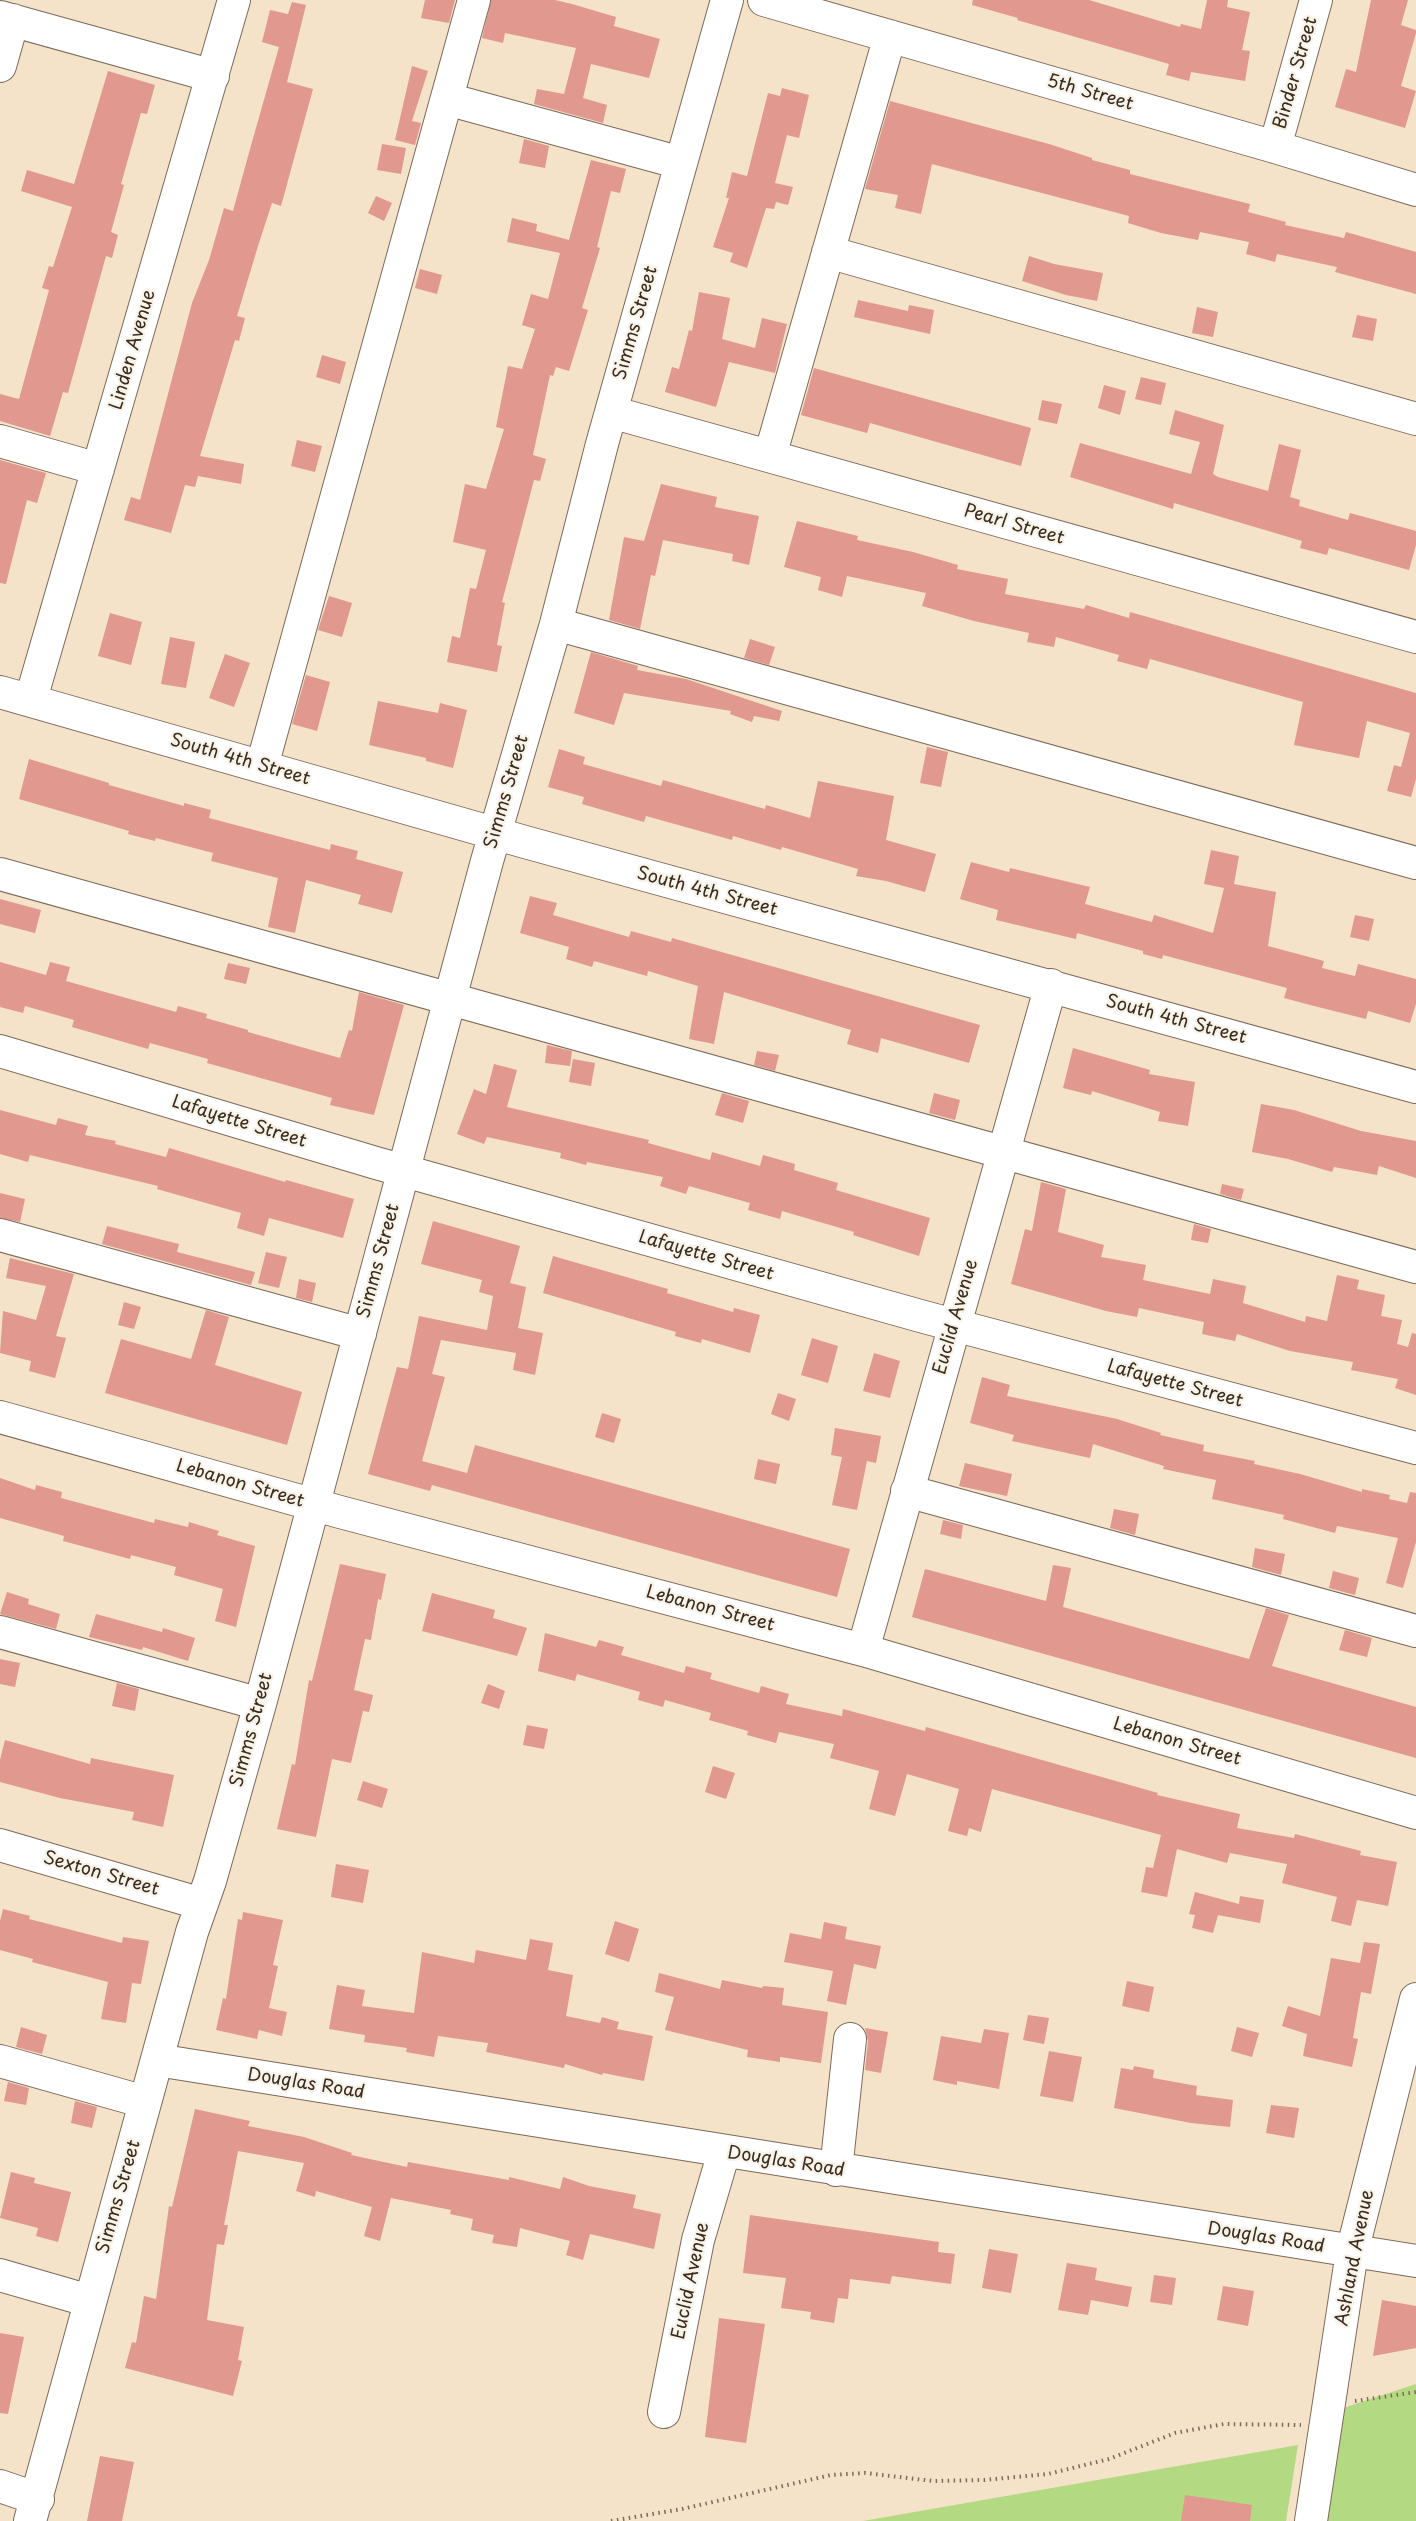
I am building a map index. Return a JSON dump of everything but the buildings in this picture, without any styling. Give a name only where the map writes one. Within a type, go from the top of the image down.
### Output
[{"type":"street","name":"Linden Avenue","points":[[31,699],[234,0]]},
{"type":"street","points":[[262,766],[474,0]]},
{"type":"street","name":"Simms Street","points":[[34,2510],[145,2102],[260,1704],[402,1171],[452,998],[495,833],[556,624],[611,412],[727,0]]},
{"type":"street","name":"5th Street","points":[[764,0],[1275,147],[1416,190]]},
{"type":"street","name":"Binder Street","points":[[1275,147],[1316,0]]},
{"type":"street","points":[[0,66],[6,19],[213,76]]},
{"type":"street","points":[[770,456],[890,36]]},
{"type":"street","points":[[447,99],[681,163]]},
{"type":"street","points":[[828,252],[1416,419]]},
{"type":"street","name":"Pearl Street","points":[[611,412],[1416,637]]},
{"type":"street","points":[[0,441],[98,469]]},
{"type":"street","points":[[556,624],[1416,863]]},
{"type":"street","name":"South 4th Street","points":[[0,692],[495,833],[1416,1087]]},
{"type":"street","points":[[0,874],[1416,1267]]},
{"type":"street","name":"Euclid Avenue","points":[[863,1650],[953,1325],[1051,985]]},
{"type":"street","name":"Lafayette Street","points":[[0,1051],[402,1171],[953,1325],[1416,1448]]},
{"type":"street","points":[[0,1235],[360,1335]]},
{"type":"street","name":"Lebanon Street","points":[[0,1417],[313,1505],[863,1650],[1416,1813]]},
{"type":"street","points":[[907,1491],[1416,1631]]},
{"type":"street","points":[[0,1632],[260,1704]]},
{"type":"street","name":"Sexton Street","points":[[0,1845],[202,1904]]},
{"type":"street","name":"Ashland Avenue","points":[[1311,2521],[1352,2252],[1416,1999]]},
{"type":"street","points":[[836,2170],[850,2039]]},
{"type":"street","name":"Douglas Road","points":[[157,2060],[1416,2261]]},
{"type":"street","points":[[0,2061],[145,2102]]},
{"type":"street","name":"Euclid Avenue","points":[[664,2412],[698,2240],[724,2152]]},
{"type":"street","points":[[0,2276],[90,2301]]},
{"type":"street","points":[[0,2486],[34,2510]]},
{"type":"path","points":[[1349,2404],[1416,2392]]},
{"type":"path","points":[[611,2521],[682,2510],[831,2475],[865,2473],[933,2481],[1048,2474],[1109,2458],[1175,2433],[1195,2429],[1224,2424],[1303,2425]]},
{"type":"green space","points":[[1416,2384],[1416,2521],[1311,2521],[1328,2413]]},
{"type":"green space","points":[[1298,2445],[1286,2521],[863,2521]]}]
